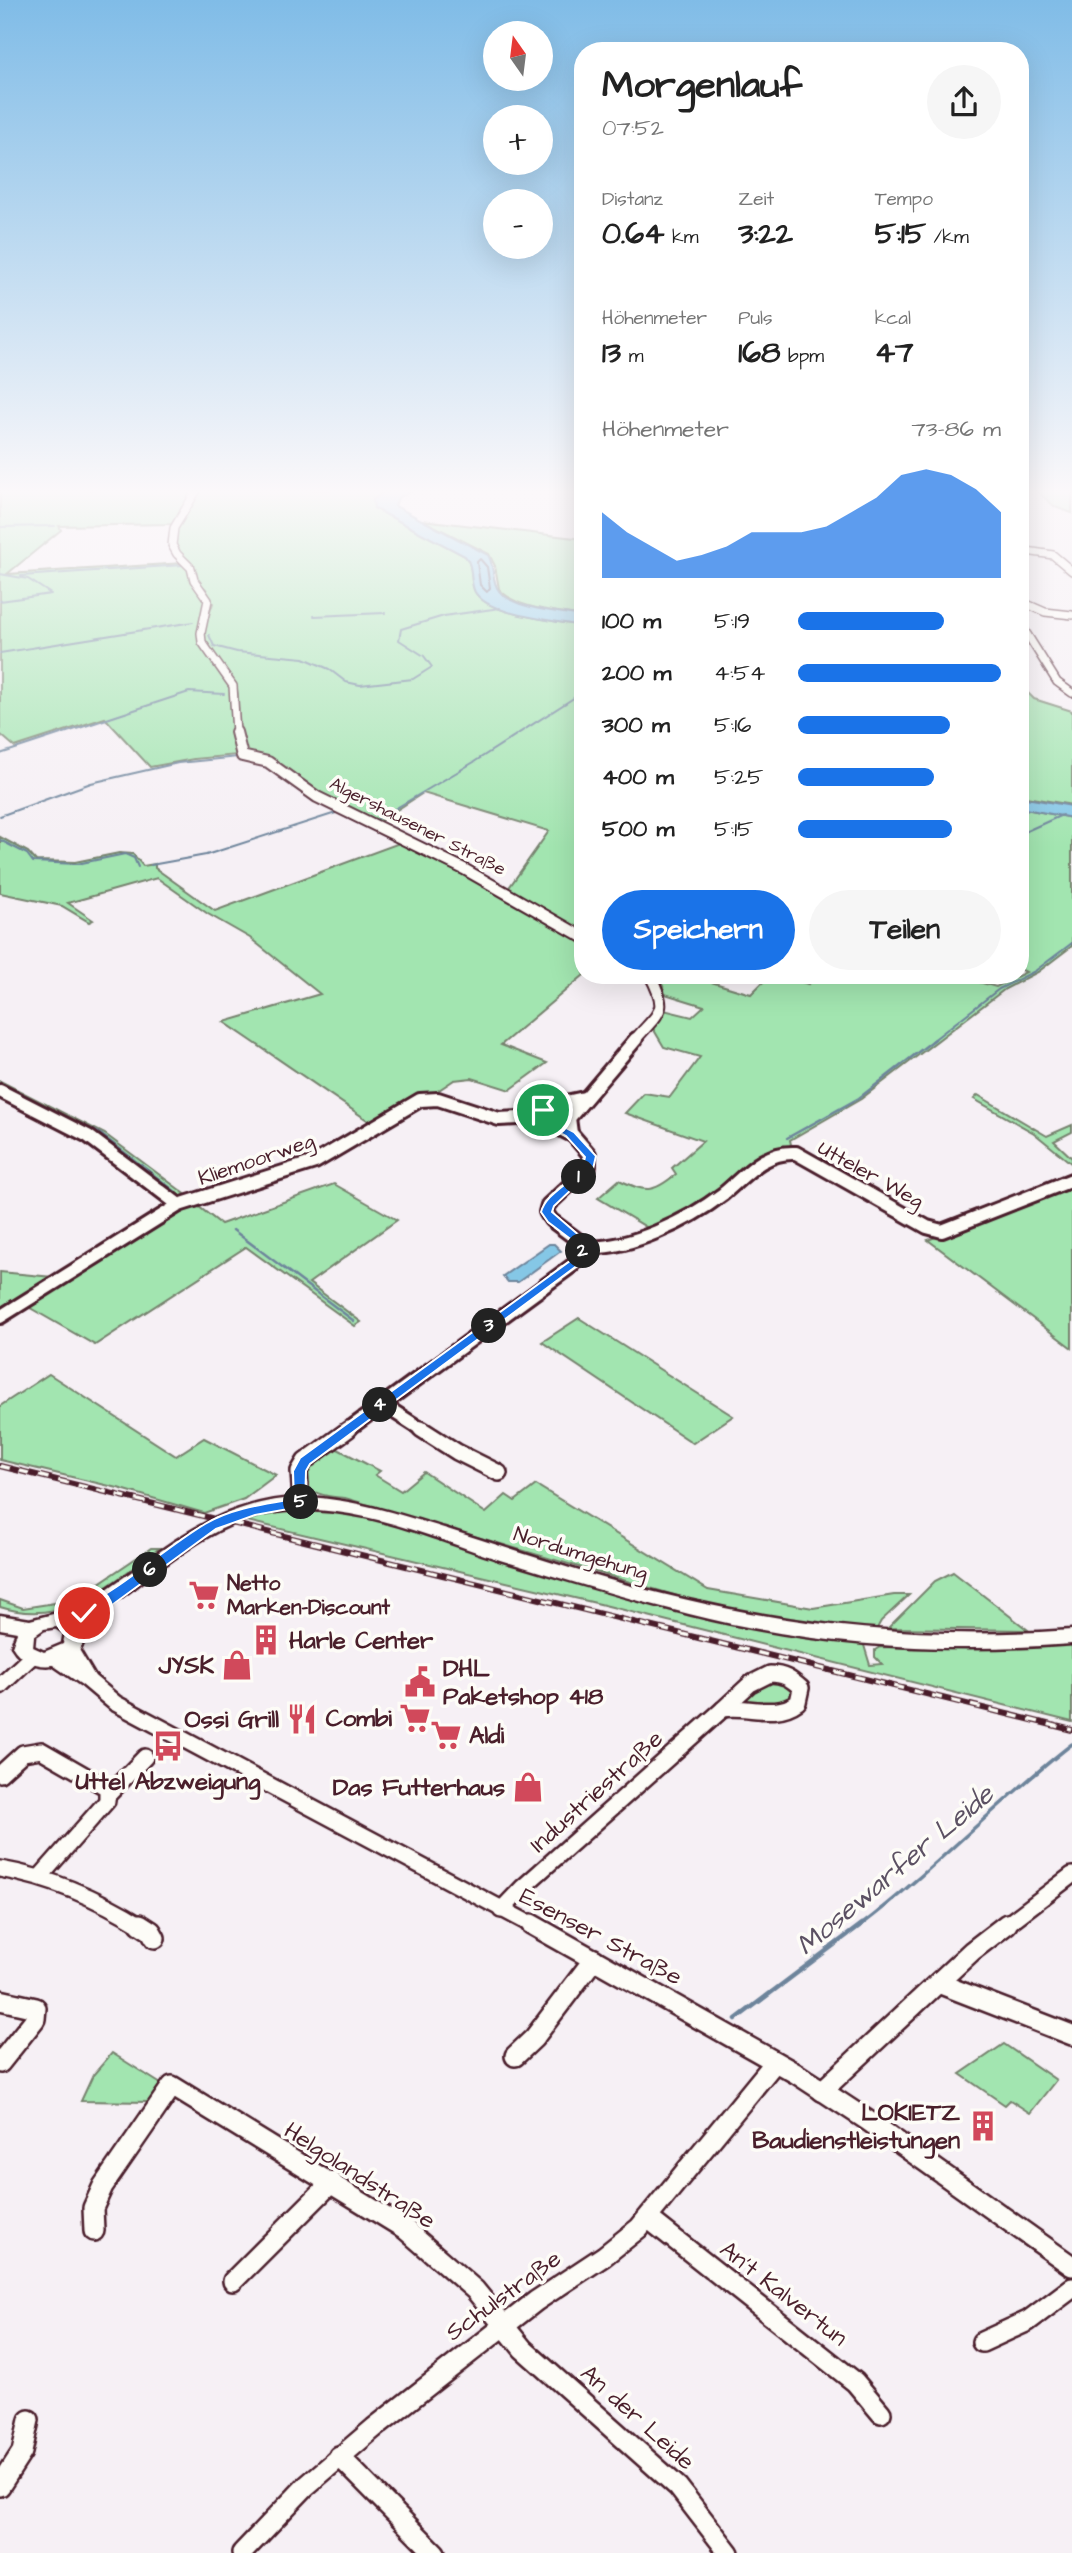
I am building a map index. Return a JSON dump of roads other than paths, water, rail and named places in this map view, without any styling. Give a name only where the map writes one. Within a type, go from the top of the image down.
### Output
[{"type":"main road","name":"Nordumgehung","points":[[66,1640],[107,1601],[212,1526],[253,1511],[301,1503],[321,1503],[363,1510],[633,1593],[741,1620],[835,1634],[924,1642],[972,1643],[1072,1637]]},
{"type":"main road","points":[[0,1622],[28,1641],[47,1660],[66,1640],[48,1620],[28,1641]]},
{"type":"main road","points":[[0,1628],[28,1641]]},
{"type":"street","name":"Algershausener Straße","points":[[207,609],[201,632],[202,644],[221,665],[234,689],[237,746],[242,755],[268,762],[340,810],[464,869],[574,932]]},
{"type":"street","points":[[1038,609],[1045,612]]},
{"type":"street","points":[[1033,614],[1045,612],[1072,615]]},
{"type":"street","points":[[1029,633],[1060,686],[1072,693]]},
{"type":"street","points":[[570,1134],[567,1127],[569,1118],[661,1009],[662,997],[655,984]]},
{"type":"street","points":[[0,1091],[88,1136],[179,1205]]},
{"type":"street","name":"Kliemoorweg","points":[[0,1317],[179,1205],[255,1183],[314,1162],[426,1098],[438,1099],[499,1119],[537,1117],[550,1105],[584,1098]]},
{"type":"street","points":[[301,1503],[299,1471],[305,1461],[573,1265],[582,1255],[584,1247],[578,1238],[551,1220],[547,1212],[548,1205],[589,1167],[591,1162],[588,1151],[570,1134],[537,1117]]},
{"type":"street","name":"Utteler Weg","points":[[584,1247],[616,1246],[701,1207],[729,1190],[771,1155],[782,1151],[796,1153],[927,1227],[942,1231],[1072,1180]]},
{"type":"street","points":[[382,1404],[457,1452],[499,1473]]},
{"type":"street","name":"Esenser Straße","points":[[66,1640],[89,1681],[116,1703],[594,1959],[775,2062],[822,2091],[1018,2231],[1072,2266]]},
{"type":"street","points":[[0,1686],[28,1641]]},
{"type":"street","name":"Industriestraße","points":[[501,1910],[523,1887],[723,1709]]},
{"type":"street","points":[[0,1774],[20,1754],[32,1749],[41,1750],[107,1787],[109,1794]]},
{"type":"street","points":[[40,1877],[107,1801],[109,1794],[145,1757]]},
{"type":"street","points":[[0,1869],[40,1877],[89,1895],[151,1931],[155,1938]]},
{"type":"street","points":[[822,2091],[972,1951],[1072,1875]]},
{"type":"street","points":[[515,2056],[534,2038],[594,1959]]},
{"type":"street","points":[[938,1983],[1072,2035]]},
{"type":"street","points":[[0,2000],[36,2008],[35,2019],[0,2063]]},
{"type":"street","name":"Schulstraße","points":[[242,2553],[305,2487],[340,2456],[536,2301],[614,2249],[649,2219],[775,2062]]},
{"type":"street","name":"Helgolandstraße","points":[[94,2231],[93,2208],[103,2186],[172,2086],[405,2229],[475,2290],[506,2325]]},
{"type":"street","points":[[233,2281],[332,2182]]},
{"type":"street","name":"An't Kalvertun","points":[[649,2219],[855,2382],[881,2413]]},
{"type":"street","points":[[982,2342],[1028,2321],[1072,2288]]},
{"type":"street","name":"An der Leide","points":[[506,2325],[523,2349],[678,2487],[729,2553]]},
{"type":"street","points":[[0,2486],[22,2452],[29,2420]]},
{"type":"street","points":[[340,2456],[435,2553]]},
{"type":"water","points":[[500,609],[539,609],[574,615],[574,625],[524,616]]},
{"type":"water","points":[[1029,799],[1072,806],[1072,818],[1029,810]]},
{"type":"water","points":[[549,1244],[554,1244],[561,1251],[518,1282],[508,1282],[503,1276]]},
{"type":"waterway","points":[[209,635],[214,646],[237,652],[304,658],[329,669],[346,682],[360,685],[413,679],[432,667],[424,656],[399,640],[401,629],[444,616],[492,609]]},
{"type":"waterway","points":[[314,616],[385,613]]},
{"type":"waterway","points":[[0,653],[193,622]]},
{"type":"waterway","points":[[0,754],[189,692],[224,694]]},
{"type":"waterway","points":[[376,820],[474,762],[574,698]]},
{"type":"waterway","points":[[0,816],[91,783],[178,763],[238,757]]},
{"type":"waterway","points":[[151,865],[206,855],[339,812]]},
{"type":"waterway","points":[[1029,830],[1062,815]]},
{"type":"waterway","points":[[0,840],[27,854],[33,862],[77,864],[125,854],[134,858],[138,867]]},
{"type":"waterway","points":[[1029,974],[1072,943]]},
{"type":"waterway","points":[[932,1041],[1009,984]]},
{"type":"waterway","points":[[787,1138],[859,1098],[935,1039]]},
{"type":"waterway","points":[[14,1091],[99,1133],[176,1192]]},
{"type":"waterway","points":[[233,1230],[354,1321]]},
{"type":"waterway","name":"Mosewarfer Leide","points":[[860,1926],[1072,1744]]},
{"type":"waterway","name":"Mosewarfer Leide","points":[[736,2019],[862,1924]]},
{"type":"railway","points":[[0,1466],[1072,1730]]},
{"type":"place","name":"Netto Marken-Discount","points":[[204,1595]]},
{"type":"place","name":"Harle Center","points":[[266,1640]]},
{"type":"place","name":"JYSK","points":[[237,1665]]},
{"type":"place","name":"DHL Paketshop 418","points":[[420,1682]]},
{"type":"place","name":"Combi","points":[[415,1718]]},
{"type":"place","name":"Ossi Grill","points":[[302,1719]]},
{"type":"place","name":"Aldi","points":[[446,1735]]},
{"type":"place","name":"Uttel Abzweigung","points":[[168,1746]]},
{"type":"place","name":"Das Futterhaus","points":[[528,1787]]},
{"type":"place","name":"LOKIETZ Baudienstleistungen","points":[[983,2126]]}]
